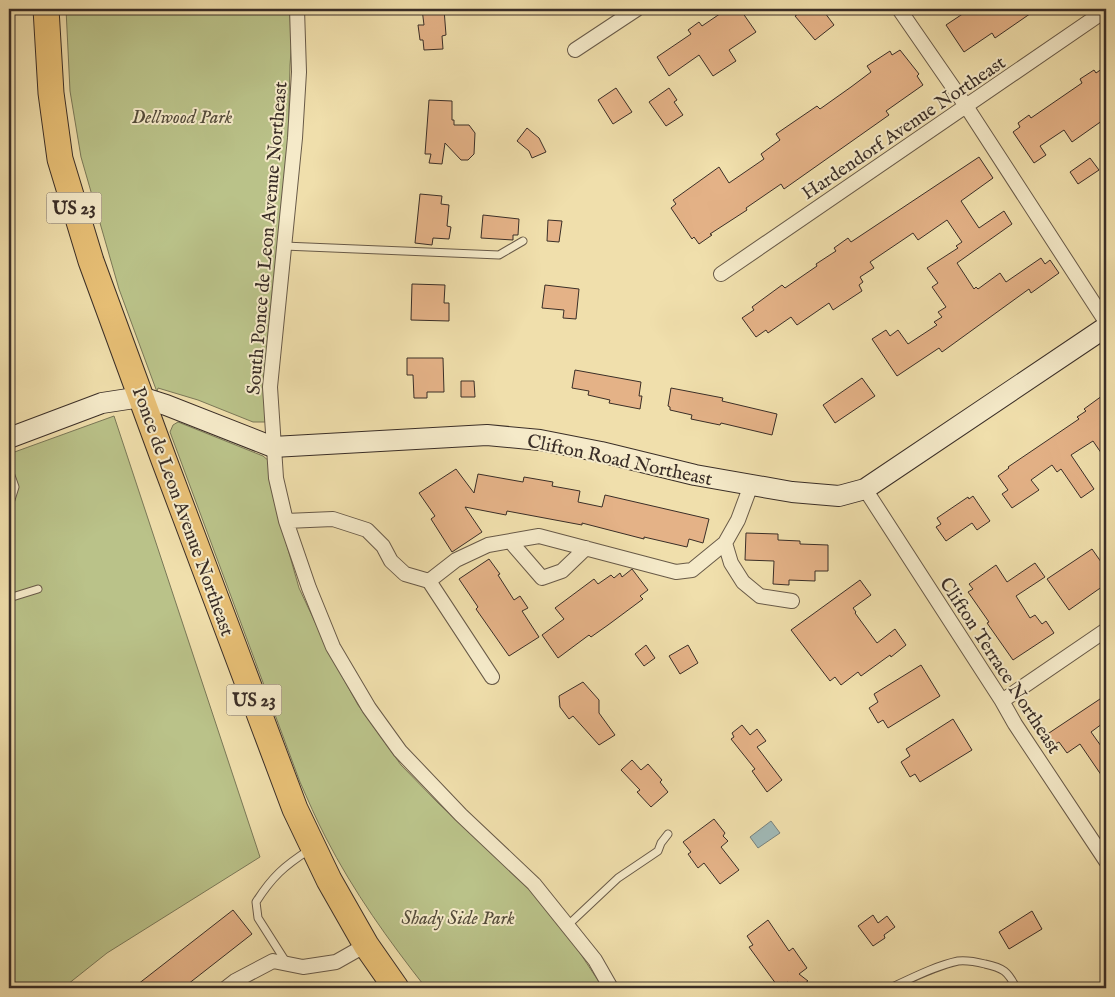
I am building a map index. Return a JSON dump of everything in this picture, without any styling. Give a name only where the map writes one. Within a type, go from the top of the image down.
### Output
[{"type":"highway","name":"Ponce de Leon Avenue Northeast","points":[[46,9],[51,93],[60,159],[91,261],[295,809],[329,880],[366,945],[396,988]]},
{"type":"street","name":"South Ponce de Leon Avenue Northeast","points":[[298,9],[299,72],[293,161],[270,387],[276,478],[286,521],[309,588],[333,647],[369,708],[400,751],[461,815],[534,884],[595,960],[612,988]]},
{"type":"street","points":[[575,50],[637,9]]},
{"type":"street","points":[[899,9],[966,106],[1106,322]]},
{"type":"street","name":"Hardendorf Avenue Northeast","points":[[720,274],[1106,10]]},
{"type":"street","name":"Clifton Road Northeast","points":[[9,438],[102,403],[141,398],[166,405],[273,447],[487,435],[540,440],[601,452],[695,475],[751,485],[792,492],[839,496],[865,489],[1106,327]]},
{"type":"street","points":[[429,581],[456,560],[488,545],[539,536],[676,572],[692,570],[725,543],[738,520],[751,485]]},
{"type":"street","name":"Clifton Terrace Northeast","points":[[865,489],[1015,724],[1106,861]]},
{"type":"street","points":[[286,521],[333,519],[368,530],[383,546],[391,561],[405,574],[429,581],[492,677]]},
{"type":"street","points":[[510,542],[542,578],[562,571],[586,548]]},
{"type":"street","points":[[725,543],[731,563],[743,582],[760,596],[792,601]]},
{"type":"street","points":[[1002,701],[1106,630]]},
{"type":"street","points":[[226,988],[234,981],[273,961],[303,967],[336,962],[366,945]]},
{"type":"lane","points":[[283,246],[499,255],[524,241]]},
{"type":"lane","points":[[9,470],[15,487],[9,506]]},
{"type":"lane","points":[[9,598],[38,589]]},
{"type":"lane","points":[[567,926],[618,878],[658,851],[668,834]]},
{"type":"lane","points":[[287,964],[258,918],[256,902],[268,882],[286,865],[313,847]]},
{"type":"lane","points":[[890,988],[960,961],[976,962],[1004,970],[1010,976],[1016,988]]},
{"type":"green space","name":"Dellwood Park","points":[[66,9],[294,9],[290,65],[288,144],[265,422],[253,422],[198,400],[158,388],[157,392],[119,289],[81,157],[70,91]]},
{"type":"green space","points":[[114,416],[260,857],[107,953],[63,988],[9,988],[9,454]]},
{"type":"green space","name":"Shady Side Park","points":[[178,422],[263,456],[269,461],[274,500],[299,588],[330,654],[358,705],[401,765],[439,804],[528,887],[559,921],[603,988],[426,988],[360,896],[319,824],[300,782],[170,432],[173,425]]},
{"type":"water","points":[[771,821],[780,833],[758,848],[750,837]]},
{"type":"building","points":[[422,9],[444,9],[446,35],[442,36],[443,49],[424,50],[423,40],[420,40],[418,25],[424,25]]},
{"type":"building","points":[[727,9],[740,9],[756,32],[729,50],[736,61],[713,76],[699,55],[669,76],[657,57],[691,34],[688,30],[699,22],[702,26]]},
{"type":"building","points":[[794,9],[822,9],[834,25],[815,40],[795,16],[798,14]]},
{"type":"building","points":[[970,9],[1037,9],[995,38],[992,33],[964,52],[946,25]]},
{"type":"building","points":[[900,50],[919,74],[917,76],[923,85],[886,111],[889,115],[784,189],[781,184],[746,208],[747,210],[710,234],[712,235],[699,244],[694,237],[692,239],[671,208],[676,204],[673,200],[719,167],[729,183],[764,159],[761,154],[780,140],[776,134],[817,106],[820,109],[851,87],[871,72],[867,66],[890,51],[892,55]]},
{"type":"building","points":[[1106,66],[1106,118],[1072,142],[1064,130],[1040,146],[1046,155],[1034,163],[1013,132],[1020,127],[1018,123],[1029,115],[1031,118],[1082,83],[1080,79],[1094,70],[1096,73]]},
{"type":"building","points":[[616,88],[632,112],[613,124],[598,100]]},
{"type":"building","points":[[669,88],[677,100],[674,102],[683,115],[666,126],[649,102]]},
{"type":"building","points":[[429,100],[452,101],[452,120],[454,120],[454,125],[469,125],[475,133],[474,154],[468,160],[461,160],[445,143],[442,164],[429,163],[431,154],[425,154]]},
{"type":"building","points":[[527,128],[539,138],[546,152],[532,158],[529,151],[517,141]]},
{"type":"building","points":[[979,157],[993,178],[961,201],[979,228],[1004,211],[1012,224],[957,263],[974,289],[976,287],[978,289],[1000,273],[1006,282],[1041,258],[1045,264],[1050,260],[1059,273],[1031,293],[1029,289],[942,352],[939,348],[897,376],[872,339],[886,330],[890,336],[898,330],[908,344],[937,325],[934,322],[942,317],[938,312],[946,307],[932,287],[938,283],[927,268],[958,248],[956,246],[962,242],[947,220],[918,240],[913,233],[870,262],[874,268],[860,277],[863,282],[859,285],[862,291],[833,310],[829,303],[797,325],[791,317],[768,333],[766,330],[756,337],[742,318],[754,310],[752,307],[782,285],[785,288],[817,266],[816,264],[836,251],[834,248],[848,238],[851,242]]},
{"type":"building","points":[[1090,158],[1099,170],[1078,184],[1070,172]]},
{"type":"building","points":[[420,194],[442,196],[441,204],[449,205],[447,226],[451,227],[449,239],[433,238],[432,245],[415,243]]},
{"type":"building","points":[[483,215],[519,219],[518,235],[513,235],[513,240],[481,238]]},
{"type":"building","points":[[548,220],[562,221],[559,242],[547,241]]},
{"type":"building","points":[[412,284],[445,285],[444,303],[449,303],[449,321],[411,320]]},
{"type":"building","points":[[545,285],[579,289],[576,319],[563,318],[564,310],[542,308]]},
{"type":"building","points":[[407,358],[443,358],[444,392],[427,392],[427,398],[414,398],[413,375],[407,375]]},
{"type":"building","points":[[575,370],[641,382],[639,396],[642,396],[640,409],[609,403],[610,400],[588,395],[589,391],[572,388]]},
{"type":"building","points":[[862,378],[875,396],[835,423],[823,405]]},
{"type":"building","points":[[461,381],[474,381],[475,397],[461,397]]},
{"type":"building","points":[[671,388],[723,398],[722,401],[777,414],[772,435],[721,423],[720,425],[691,419],[692,415],[670,410],[668,406]]},
{"type":"building","points":[[1106,393],[1106,460],[1093,441],[1071,455],[1094,489],[1081,498],[1061,469],[1057,472],[1052,465],[1031,480],[1039,490],[1012,508],[1002,494],[1008,490],[998,476],[1008,467],[1079,419],[1077,417],[1086,411],[1084,409]]},
{"type":"building","points":[[456,469],[474,493],[478,474],[523,482],[524,477],[553,482],[552,486],[580,491],[578,502],[602,507],[605,495],[709,519],[703,543],[689,539],[687,547],[644,537],[644,539],[582,523],[582,525],[507,511],[506,515],[465,507],[482,532],[452,552],[431,519],[435,516],[419,493]]},
{"type":"building","points":[[973,496],[990,521],[977,530],[972,523],[946,541],[936,527],[941,524],[937,518],[968,497],[969,499]]},
{"type":"building","points":[[746,533],[778,534],[778,540],[800,541],[800,544],[828,545],[828,571],[815,571],[815,581],[789,580],[789,585],[773,584],[774,561],[745,560]]},
{"type":"building","points":[[1092,549],[1106,569],[1106,584],[1069,610],[1047,579]]},
{"type":"building","points":[[489,559],[500,574],[498,575],[514,600],[520,596],[528,608],[522,611],[539,637],[509,656],[476,609],[478,607],[459,579]]},
{"type":"building","points":[[1035,563],[1045,577],[1016,596],[1030,618],[1035,615],[1042,624],[1046,621],[1054,633],[1013,660],[968,592],[973,589],[969,584],[996,565],[1007,582]]},
{"type":"building","points":[[632,569],[648,590],[640,596],[643,599],[591,637],[589,635],[558,658],[542,635],[564,619],[555,608],[594,579],[598,584],[611,575],[614,578],[620,573],[622,577]]},
{"type":"building","points":[[860,580],[871,595],[853,608],[855,613],[877,643],[895,629],[906,645],[861,676],[858,672],[841,685],[835,677],[830,681],[791,630]]},
{"type":"building","points":[[646,645],[655,658],[644,666],[635,654]]},
{"type":"building","points":[[688,645],[698,663],[680,674],[669,656]]},
{"type":"building","points":[[921,665],[940,696],[888,728],[883,720],[878,723],[869,708],[878,702],[874,694]]},
{"type":"building","points":[[583,682],[599,700],[599,713],[615,735],[599,745],[573,716],[569,719],[560,707],[559,696]]},
{"type":"building","points":[[1106,695],[1106,721],[1091,732],[1106,753],[1106,782],[1080,744],[1067,753],[1059,742],[1053,745],[1046,735]]},
{"type":"building","points":[[953,719],[972,750],[920,782],[915,774],[910,777],[901,762],[910,756],[906,749]]},
{"type":"building","points":[[742,725],[750,735],[757,729],[766,741],[757,747],[782,780],[767,792],[752,771],[755,769],[731,739],[734,737],[732,733]]},
{"type":"building","points":[[632,760],[641,770],[648,764],[662,780],[660,782],[668,792],[651,807],[637,792],[640,790],[621,770]]},
{"type":"building","points":[[714,819],[725,833],[723,836],[728,841],[721,847],[739,870],[720,884],[704,863],[698,868],[688,854],[691,852],[683,842]]},
{"type":"building","points":[[233,910],[252,934],[183,988],[133,988]]},
{"type":"building","points":[[1032,911],[1042,929],[1009,949],[999,932]]},
{"type":"building","points":[[873,915],[878,923],[887,916],[895,927],[884,935],[885,938],[873,946],[858,926]]},
{"type":"building","points":[[768,920],[789,951],[793,948],[807,968],[799,974],[808,981],[798,988],[792,988],[788,982],[779,988],[749,947],[753,945],[747,936]]}]
